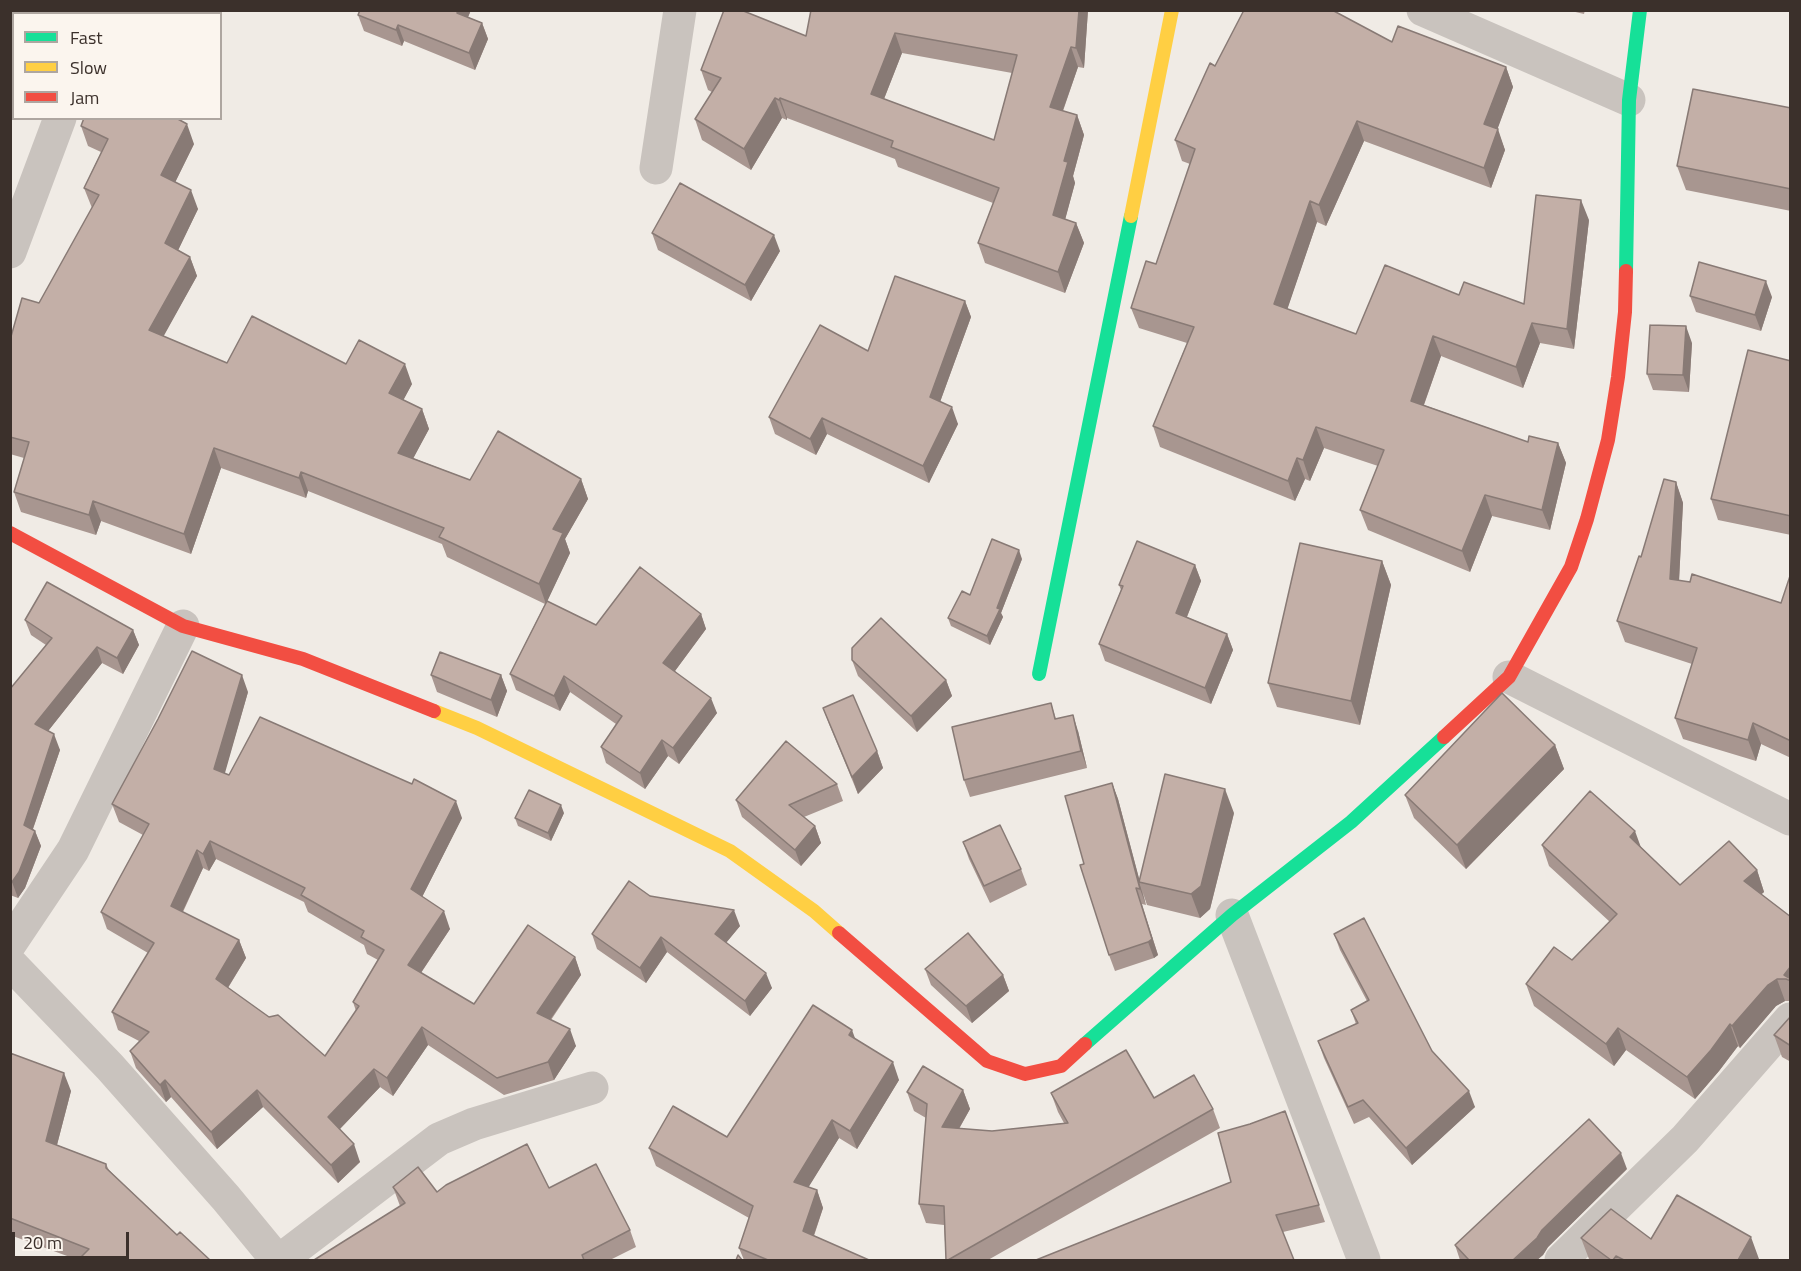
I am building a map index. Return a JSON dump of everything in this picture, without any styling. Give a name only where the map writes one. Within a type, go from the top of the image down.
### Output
[{"type":"street","points":[[656,168],[680,10]]},
{"type":"street","points":[[1039,674],[1172,10]]},
{"type":"street","points":[[1423,10],[1629,100]]},
{"type":"street","points":[[10,533],[183,626],[303,659],[477,728],[730,851],[814,911],[987,1061],[1025,1074],[1061,1066],[1233,915],[1351,822],[1509,677],[1570,567],[1587,519],[1608,440],[1618,377],[1625,312],[1629,100],[1640,10]]},
{"type":"street","points":[[10,252],[59,120]]},
{"type":"street","points":[[10,944],[73,850],[183,626]]},
{"type":"street","points":[[1509,677],[1791,819]]},
{"type":"street","points":[[1233,915],[1364,1260]]},
{"type":"street","points":[[10,963],[110,1067],[279,1260],[439,1139],[474,1124],[592,1088]]},
{"type":"street","points":[[1561,1260],[1686,1139],[1791,1019]]},
{"type":"building","points":[[360,10],[458,10],[457,13],[482,23],[469,53],[398,25],[396,30],[358,15]]},
{"type":"building","points":[[724,10],[741,10],[806,36],[811,10],[1079,10],[1076,48],[1071,47],[1050,107],[1077,115],[1064,161],[1068,162],[1053,215],[1076,223],[1058,272],[978,243],[999,188],[891,147],[893,141],[775,98],[744,149],[695,119],[721,78],[701,70]],"holes":[[[895,33],[1017,55],[994,140],[871,94]]]},
{"type":"building","points":[[1244,10],[1332,10],[1392,42],[1398,26],[1506,67],[1484,124],[1498,129],[1484,168],[1357,121],[1319,205],[1310,201],[1274,304],[1356,334],[1385,265],[1459,295],[1464,282],[1524,304],[1536,195],[1581,200],[1567,329],[1532,323],[1516,367],[1433,336],[1411,401],[1528,442],[1529,436],[1558,443],[1542,510],[1485,495],[1462,551],[1360,510],[1384,450],[1316,427],[1303,460],[1297,458],[1288,481],[1153,426],[1194,327],[1131,308],[1146,261],[1156,264],[1195,149],[1175,140],[1210,63],[1215,66]]},
{"type":"building","points":[[1693,89],[1791,108],[1791,189],[1677,166]]},
{"type":"building","points":[[83,120],[180,120],[187,124],[161,175],[191,190],[165,243],[190,257],[149,330],[227,363],[252,316],[346,364],[359,340],[405,364],[389,393],[422,409],[398,453],[470,480],[498,431],[581,479],[553,529],[563,533],[539,584],[439,537],[444,528],[301,472],[299,478],[214,448],[184,534],[93,501],[89,515],[14,492],[29,442],[10,437],[10,340],[22,298],[39,303],[99,195],[84,188],[108,139],[81,126]]},
{"type":"building","points":[[680,183],[774,235],[745,285],[652,233]]},
{"type":"building","points":[[1699,262],[1766,281],[1755,315],[1690,296]]},
{"type":"building","points":[[895,276],[965,301],[930,397],[952,407],[923,466],[822,418],[810,439],[769,417],[820,325],[868,351]]},
{"type":"building","points":[[1650,325],[1686,326],[1683,375],[1647,374]]},
{"type":"building","points":[[1748,350],[1791,361],[1791,516],[1711,499]]},
{"type":"building","points":[[1664,479],[1676,482],[1670,579],[1690,582],[1692,574],[1781,603],[1791,573],[1791,741],[1753,723],[1748,740],[1675,718],[1697,648],[1617,621],[1639,556],[1641,557]]},
{"type":"building","points":[[992,539],[1019,550],[997,608],[1000,609],[987,636],[948,618],[962,591],[970,595]]},
{"type":"building","points":[[1137,541],[1195,565],[1176,613],[1227,634],[1205,688],[1099,644],[1123,586],[1119,585]]},
{"type":"building","points":[[1300,543],[1382,561],[1351,701],[1268,683]]},
{"type":"building","points":[[640,567],[701,614],[663,663],[711,698],[673,748],[662,740],[640,773],[601,747],[622,716],[564,676],[554,696],[510,674],[547,601],[596,625]]},
{"type":"building","points":[[47,582],[133,630],[117,658],[97,647],[35,724],[54,734],[24,825],[35,831],[19,872],[10,882],[10,689],[52,638],[25,620]]},
{"type":"building","points":[[881,618],[946,680],[911,716],[852,660],[852,648]]},
{"type":"building","points":[[192,651],[242,675],[214,769],[229,775],[260,717],[412,784],[414,779],[456,801],[411,889],[444,911],[408,965],[474,1004],[528,925],[575,957],[537,1013],[570,1029],[548,1062],[497,1078],[422,1027],[387,1078],[374,1069],[328,1117],[354,1144],[331,1165],[257,1090],[211,1132],[165,1080],[160,1085],[130,1051],[149,1032],[112,1012],[154,943],[101,912],[149,824],[112,804]],"holes":[[[210,841],[305,888],[301,895],[364,931],[361,937],[384,950],[353,1002],[359,1006],[325,1056],[278,1015],[269,1017],[216,979],[239,940],[171,906],[197,850],[203,854]]]},
{"type":"building","points":[[440,652],[501,675],[491,700],[431,675]]},
{"type":"building","points":[[1502,693],[1555,745],[1457,845],[1405,795]]},
{"type":"building","points":[[853,695],[877,751],[852,777],[823,708]]},
{"type":"building","points":[[1051,703],[1055,719],[1073,715],[1081,751],[964,780],[952,727]]},
{"type":"building","points":[[786,741],[837,784],[789,805],[815,826],[795,850],[736,800]]},
{"type":"building","points":[[1165,774],[1225,789],[1201,886],[1191,894],[1139,882]]},
{"type":"building","points":[[1112,783],[1140,889],[1136,888],[1152,939],[1109,955],[1080,865],[1084,864],[1065,796]]},
{"type":"building","points":[[529,790],[561,805],[548,833],[515,818]]},
{"type":"building","points":[[1590,791],[1635,831],[1630,837],[1680,885],[1729,841],[1757,870],[1744,881],[1791,917],[1791,966],[1784,975],[1791,981],[1777,979],[1768,985],[1732,1026],[1730,1024],[1687,1077],[1618,1028],[1606,1044],[1526,984],[1554,947],[1572,960],[1617,914],[1542,845]]},
{"type":"building","points":[[1000,825],[1021,869],[984,886],[963,842]]},
{"type":"building","points":[[629,881],[650,896],[734,910],[715,934],[766,973],[745,1001],[661,937],[640,968],[592,934]]},
{"type":"building","points":[[1364,918],[1432,1051],[1469,1091],[1406,1148],[1363,1100],[1348,1107],[1318,1041],[1358,1023],[1351,1010],[1369,1000],[1334,934]]},
{"type":"building","points":[[968,933],[1003,975],[966,1006],[925,969]]},
{"type":"building","points":[[813,1005],[852,1030],[849,1035],[893,1062],[850,1131],[832,1120],[794,1182],[817,1190],[803,1231],[869,1260],[768,1260],[739,1248],[753,1206],[649,1148],[673,1106],[727,1137]]},
{"type":"building","points":[[1791,1016],[1791,1046],[1774,1035]]},
{"type":"building","points":[[1126,1050],[1154,1098],[1194,1075],[1213,1109],[946,1260],[944,1206],[919,1204],[927,1104],[907,1092],[923,1066],[963,1090],[942,1127],[992,1131],[1068,1123],[1051,1093]]},
{"type":"building","points":[[10,1053],[64,1073],[46,1141],[106,1164],[106,1168],[177,1235],[180,1232],[210,1260],[78,1260],[89,1249],[10,1218]]},
{"type":"building","points":[[1285,1111],[1319,1205],[1276,1215],[1294,1260],[1036,1260],[1231,1182],[1218,1133]]},
{"type":"building","points":[[1589,1119],[1621,1153],[1513,1260],[1469,1260],[1455,1245]]},
{"type":"building","points":[[527,1144],[549,1188],[596,1164],[630,1230],[582,1255],[584,1260],[314,1260],[405,1203],[393,1187],[418,1167],[437,1192],[446,1185]]},
{"type":"building","points":[[1677,1195],[1751,1237],[1738,1260],[1624,1260],[1616,1256],[1611,1260],[1581,1238],[1611,1209],[1651,1239]]},
{"type":"traffic: fast","points":[[1626,271],[1629,100],[1640,10]]},
{"type":"traffic: fast","points":[[1039,674],[1131,216]]},
{"type":"traffic: fast","points":[[1085,1044],[1232,915],[1351,822],[1444,737]]},
{"type":"traffic: slow","points":[[1131,216],[1172,10]]},
{"type":"traffic: slow","points":[[434,711],[477,728],[730,851],[814,911],[839,933]]},
{"type":"traffic: jam","points":[[1444,737],[1509,677],[1571,567],[1587,519],[1608,440],[1625,312],[1626,271]]},
{"type":"traffic: jam","points":[[10,533],[183,626],[303,659],[434,711]]},
{"type":"traffic: jam","points":[[839,933],[987,1061],[1025,1074],[1061,1066],[1085,1044]]}]
